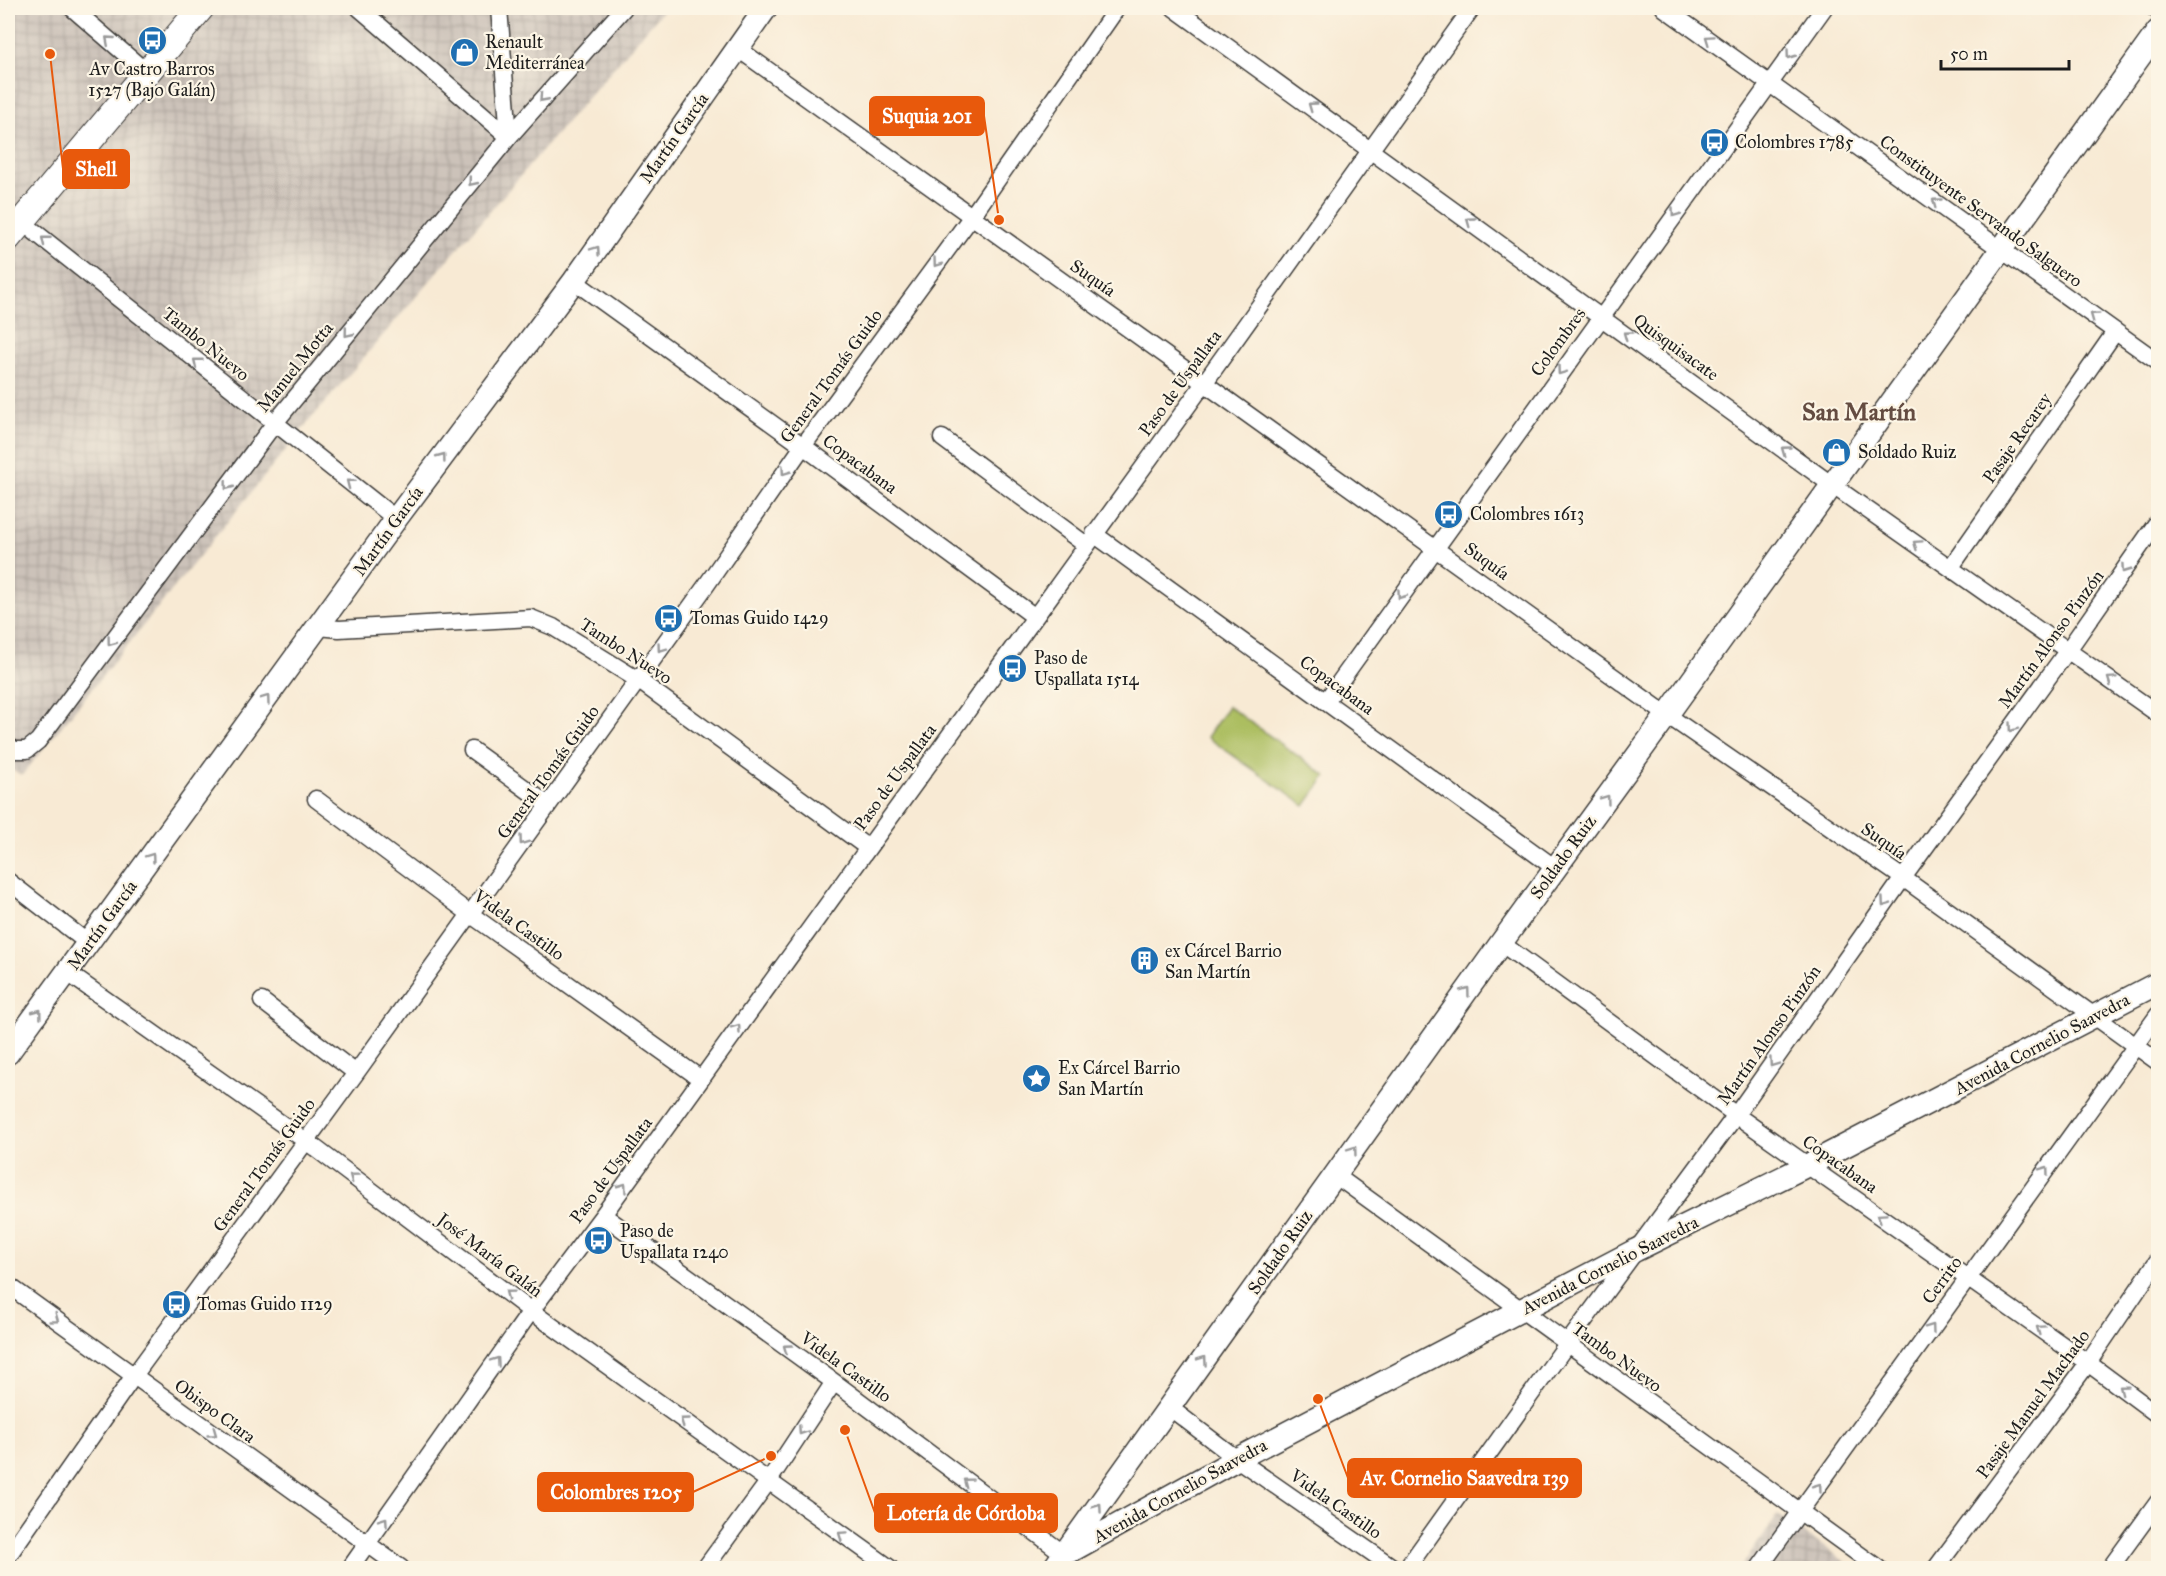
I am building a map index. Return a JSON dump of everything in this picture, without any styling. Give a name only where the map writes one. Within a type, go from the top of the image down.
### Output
[{"type":"main road","points":[[14,229],[201,8]]},
{"type":"main road","name":"Martín García","points":[[8,1053],[396,519],[574,281],[766,8]]},
{"type":"main road","name":"Soldado Ruiz","points":[[1059,1562],[1335,1174],[1668,715],[2158,31]]},
{"type":"main road","name":"Avenida Cornelio Saavedra","points":[[1059,1562],[1237,1459],[1636,1250],[1808,1165],[2158,983]]},
{"type":"street","points":[[72,8],[146,72]]},
{"type":"street","points":[[359,8],[509,137]]},
{"type":"street","points":[[499,8],[509,137]]},
{"type":"street","name":"Manuel Motta","points":[[8,746],[15,750],[27,750],[38,741],[274,423],[509,137],[624,8]]},
{"type":"street","name":"General Tomás Guido","points":[[8,1556],[133,1377],[356,1073],[803,446],[972,216],[1117,8]]},
{"type":"street","name":"Quisquisacate","points":[[1174,8],[1832,485],[2158,714]]},
{"type":"street","name":"Paso de Uspallata","points":[[350,1569],[531,1311],[603,1215],[1205,382],[1472,8]]},
{"type":"street","name":"Constituyente Servando Salguero","points":[[1664,8],[2158,362]]},
{"type":"street","name":"Colombres","points":[[1326,701],[1824,8]]},
{"type":"street","points":[[2154,8],[2158,10]]},
{"type":"street","name":"Suquía","points":[[737,48],[1668,715],[1903,878],[2158,1062]]},
{"type":"street","name":"Tambo Nuevo","points":[[14,229],[274,423],[396,519]]},
{"type":"street","name":"Copacabana","points":[[574,281],[1035,617]]},
{"type":"street","name":"Pasaje Recarey","points":[[1951,567],[2115,332]]},
{"type":"street","name":"Copacabana","points":[[942,438],[1326,701],[1555,868]]},
{"type":"street","name":"Martín Alonso Pinzón","points":[[1407,1569],[1567,1344],[1736,1115],[2158,521]]},
{"type":"street","name":"Tambo Nuevo","points":[[319,627],[339,629],[513,617],[531,618],[553,627],[638,680],[868,848]]},
{"type":"street","points":[[472,750],[548,805]]},
{"type":"street","name":"Videla Castillo","points":[[316,799],[470,914],[701,1078]]},
{"type":"street","points":[[8,880],[88,944]]},
{"type":"street","name":"Copacabana","points":[[1501,943],[1736,1115],[2088,1363],[2158,1415]]},
{"type":"street","name":"José María Galán","points":[[68,973],[306,1141],[531,1311],[890,1569]]},
{"type":"street","points":[[262,1001],[356,1073]]},
{"type":"street","name":"Cerrito","points":[[1759,1569],[1967,1277],[2158,1015]]},
{"type":"street","name":"Tambo Nuevo","points":[[1335,1174],[1878,1569]]},
{"type":"street","name":"Videla Castillo","points":[[603,1215],[834,1382],[1059,1562]]},
{"type":"street","name":"Pasaje Manuel Machado","points":[[1936,1569],[2088,1363],[2158,1260]]},
{"type":"street","name":"Obispo Clara","points":[[8,1285],[401,1569]]},
{"type":"street","points":[[705,1569],[768,1482],[834,1382]]},
{"type":"street","name":"Videla Castillo","points":[[1169,1407],[1237,1459],[1394,1569]]},
{"type":"street","points":[[2110,1569],[2158,1502]]},
{"type":"shaded area","points":[[8,8],[665,8],[310,420],[22,775],[8,769]]},
{"type":"shaded area","points":[[1778,1515],[1854,1568],[1740,1568]]},
{"type":"green space","points":[[1228,706],[1326,776],[1305,806],[1207,737]]},
{"type":"place","name":"Av Castro Barros 1527 (Bajo Galán)","points":[[152,40]]},
{"type":"place","name":"Renault Mediterránea","points":[[464,52]]},
{"type":"place","name":"Shell","points":[[50,54]]},
{"type":"place","name":"Colombres 1785","points":[[1714,142]]},
{"type":"place","name":"Suquia 201","points":[[999,220]]},
{"type":"place","name":"Soldado Ruiz","points":[[1837,452]]},
{"type":"place","name":"Colombres 1613","points":[[1449,514]]},
{"type":"place","name":"Tomas Guido 1429","points":[[669,618]]},
{"type":"place","name":"Paso de Uspallata 1514","points":[[1013,668]]},
{"type":"place","name":"ex Cárcel Barrio San Martín","points":[[1144,961]]},
{"type":"place","name":"Ex Cárcel Barrio San Martín","points":[[1037,1078]]},
{"type":"place","name":"Paso de Uspallata 1240","points":[[599,1241]]},
{"type":"place","name":"Tomas Guido 1129","points":[[176,1304]]},
{"type":"place","name":"Av. Cornelio Saavedra 139","points":[[1318,1399]]},
{"type":"place","name":"Lotería de Córdoba","points":[[845,1430]]},
{"type":"place","name":"Colombres 1205","points":[[771,1456]]},
{"type":"district","name":"San Martín","points":[[1859,412]]}]
